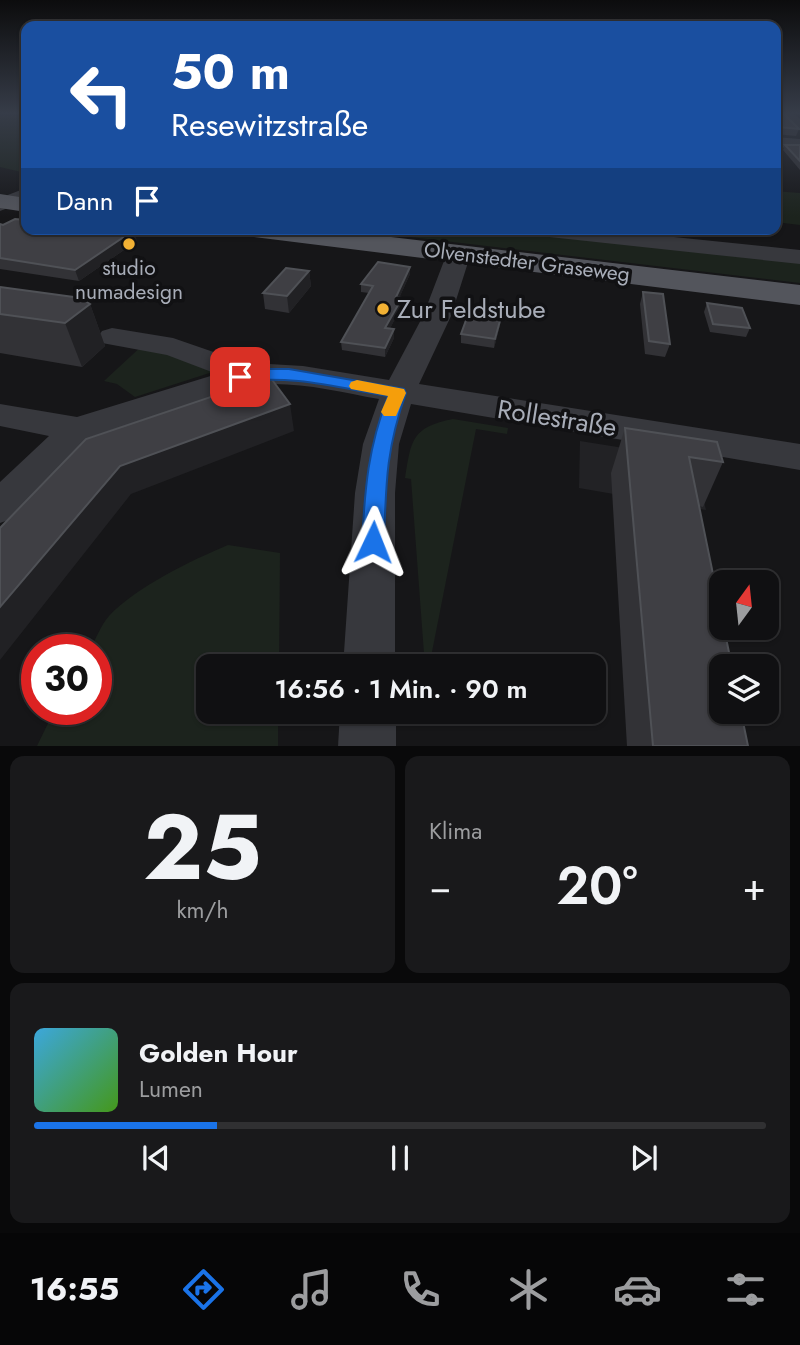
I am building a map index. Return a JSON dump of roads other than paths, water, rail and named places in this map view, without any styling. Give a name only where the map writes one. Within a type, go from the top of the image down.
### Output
[{"type":"main road","name":"Olvenstedter Graseweg","points":[[306,235],[800,295]]},
{"type":"street","points":[[589,235],[800,257]]},
{"type":"street","points":[[369,654],[376,467],[383,431],[398,393],[436,316],[460,253]]},
{"type":"street","points":[[112,337],[173,347],[250,375]]},
{"type":"street","name":"Rollestraße","points":[[250,375],[289,374],[800,457]]},
{"type":"street","points":[[0,507],[78,429],[250,375]]},
{"type":"street","points":[[0,415],[78,429]]},
{"type":"street","points":[[367,746],[368,724]]},
{"type":"place","name":"studio numadesign","points":[[129,244]]},
{"type":"place","name":"Zur Feldstube","points":[[383,309]]}]
